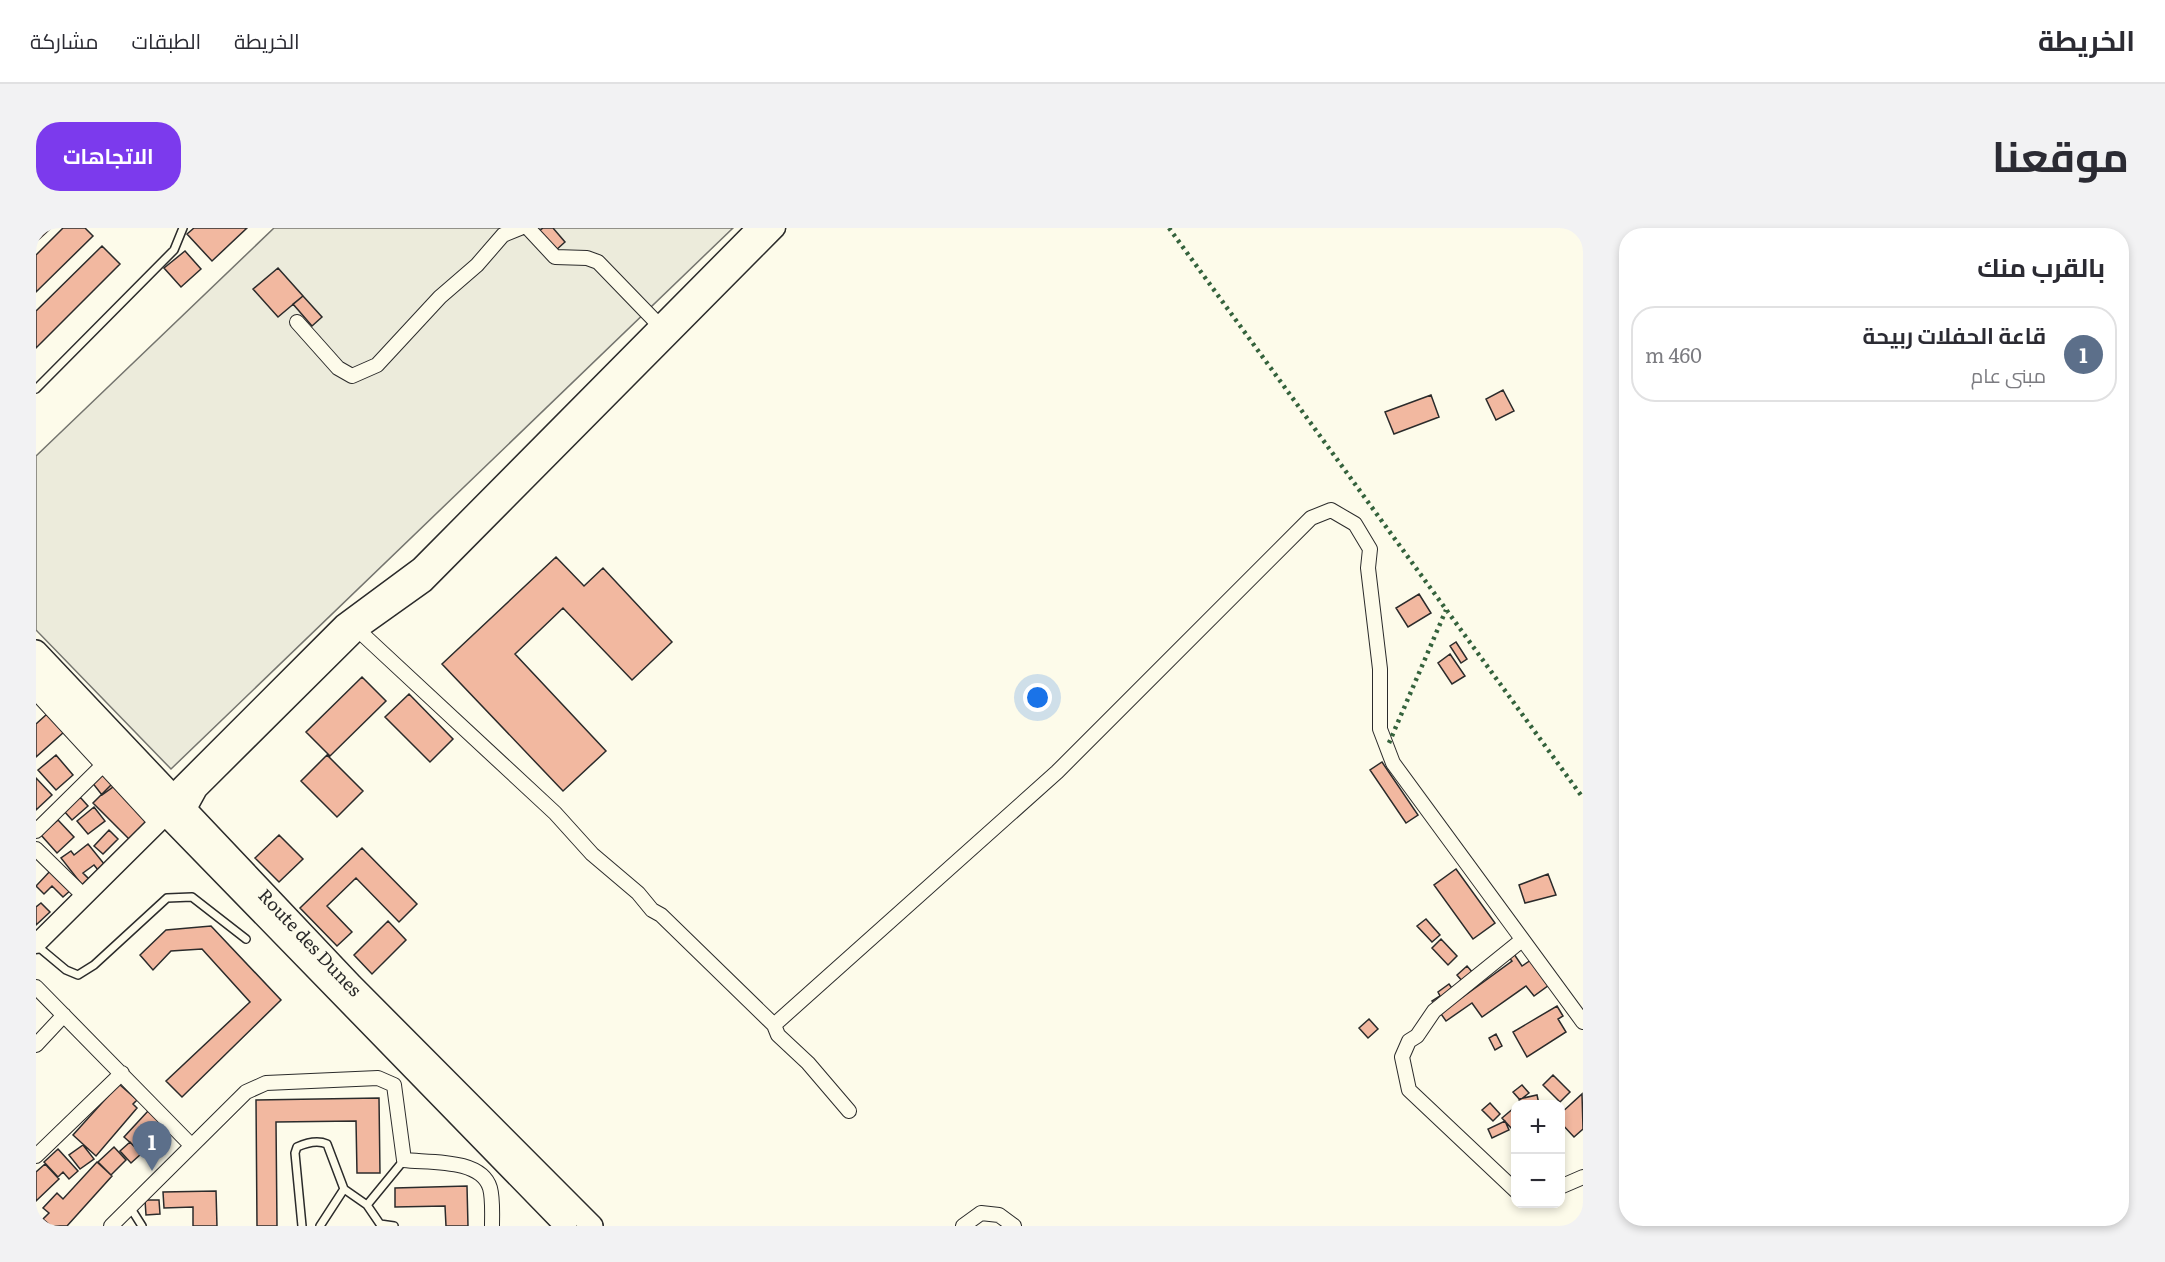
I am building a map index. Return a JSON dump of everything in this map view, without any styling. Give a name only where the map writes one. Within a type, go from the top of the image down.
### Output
[{"type":"main road","name":"Route des Dunes","points":[[36,651],[352,985],[592,1226]]},
{"type":"main road","name":"Route des Dunes","points":[[36,676],[161,819],[566,1226]]},
{"type":"street","points":[[297,322],[338,368],[352,376],[365,371],[377,365],[440,297],[477,265],[503,235],[520,228]]},
{"type":"street","points":[[528,228],[555,257],[587,258],[598,262],[659,325]]},
{"type":"street","points":[[180,801],[344,624],[420,567],[756,228]]},
{"type":"street","points":[[180,801],[198,789],[358,630],[424,583],[776,228]]},
{"type":"street","points":[[774,1025],[1057,772],[1311,518],[1331,510],[1355,524],[1370,549],[1368,568],[1380,669],[1380,729],[1393,763],[1583,1022]]},
{"type":"street","points":[[358,630],[555,813],[592,855],[638,893],[652,910],[661,915],[774,1025],[778,1035],[808,1063],[849,1111]]},
{"type":"street","points":[[36,944],[161,819],[38,699]]},
{"type":"street","points":[[36,831],[104,765]]},
{"type":"street","points":[[36,849],[84,896]]},
{"type":"street","points":[[1511,1187],[1409,1090],[1402,1057],[1409,1041],[1417,1036],[1434,1011],[1522,940]]},
{"type":"street","points":[[36,987],[191,1145]]},
{"type":"street","points":[[36,1045],[64,1015]]},
{"type":"street","points":[[36,1156],[122,1073]]},
{"type":"street","points":[[111,1226],[246,1092],[266,1083],[378,1078],[394,1085],[404,1160],[467,1167],[482,1175],[490,1187],[492,1226]]},
{"type":"street","points":[[1565,1185],[1583,1177]]},
{"type":"street","points":[[963,1226],[981,1213],[999,1215],[1014,1226]]},
{"type":"lane","points":[[36,389],[174,250],[183,228]]},
{"type":"lane","points":[[36,944],[66,970],[78,975],[94,965],[167,898],[178,896],[192,897],[246,939]]},
{"type":"lane","points":[[302,1226],[295,1153],[297,1147],[319,1142],[327,1144],[344,1189],[367,1205],[379,1225],[394,1226]]},
{"type":"lane","points":[[367,1205],[404,1160]]},
{"type":"lane","points":[[320,1226],[344,1189]]},
{"type":"lane","points":[[130,1207],[142,1226]]},
{"type":"shaded area","points":[[274,228],[733,228],[171,769],[36,630],[36,456]]},
{"type":"building","points":[[36,228],[51,228],[36,242]]},
{"type":"building","points":[[63,228],[85,228],[93,236],[36,292],[36,255]]},
{"type":"building","points":[[194,228],[247,228],[212,261],[187,234]]},
{"type":"building","points":[[543,228],[553,228],[565,242],[555,251],[538,232]]},
{"type":"building","points":[[102,246],[120,264],[36,348],[36,311]]},
{"type":"building","points":[[185,251],[201,269],[181,287],[164,268]]},
{"type":"building","points":[[278,268],[303,296],[278,317],[253,289]]},
{"type":"building","points":[[303,296],[322,317],[312,326],[293,304]]},
{"type":"building","points":[[1503,390],[1514,411],[1496,420],[1486,399]]},
{"type":"building","points":[[1431,395],[1439,417],[1394,434],[1385,412]]},
{"type":"building","points":[[556,557],[584,586],[603,568],[672,642],[632,680],[563,608],[515,654],[606,751],[563,791],[442,664]]},
{"type":"building","points":[[1419,594],[1431,613],[1408,627],[1396,608]]},
{"type":"building","points":[[1456,642],[1467,659],[1461,663],[1450,646]]},
{"type":"building","points":[[1450,654],[1465,676],[1452,684],[1438,663]]},
{"type":"building","points":[[362,677],[386,701],[330,756],[306,732]]},
{"type":"building","points":[[409,694],[453,739],[430,762],[385,717]]},
{"type":"building","points":[[47,714],[64,732],[36,757],[36,724]]},
{"type":"building","points":[[56,755],[73,775],[56,790],[38,770]]},
{"type":"building","points":[[327,755],[363,791],[337,817],[301,781]]},
{"type":"building","points":[[1382,762],[1418,815],[1406,823],[1370,770]]},
{"type":"building","points":[[107,770],[117,784],[102,795],[91,781]]},
{"type":"building","points":[[36,778],[52,795],[36,810]]},
{"type":"building","points":[[112,784],[150,823],[131,841],[93,803]]},
{"type":"building","points":[[80,797],[88,806],[72,820],[64,811]]},
{"type":"building","points":[[94,807],[105,821],[88,834],[77,821]]},
{"type":"building","points":[[58,820],[74,837],[57,853],[41,835]]},
{"type":"building","points":[[109,830],[118,839],[103,854],[94,846]]},
{"type":"building","points":[[279,835],[303,859],[279,882],[255,858]]},
{"type":"building","points":[[88,844],[105,865],[98,870],[94,865],[83,873],[90,880],[83,886],[61,858],[71,851],[74,855]]},
{"type":"building","points":[[362,848],[417,904],[399,922],[356,878],[327,906],[352,932],[337,946],[300,908]]},
{"type":"building","points":[[52,869],[72,889],[63,897],[52,886],[44,894],[36,886]]},
{"type":"building","points":[[1456,869],[1495,923],[1473,939],[1434,885]]},
{"type":"building","points":[[1548,874],[1556,895],[1525,903],[1519,885]]},
{"type":"building","points":[[41,903],[50,912],[36,925],[36,907]]},
{"type":"building","points":[[1426,919],[1440,935],[1432,942],[1417,926]]},
{"type":"building","points":[[388,921],[406,940],[372,974],[354,955]]},
{"type":"building","points":[[211,926],[281,1000],[182,1097],[166,1081],[250,1002],[202,949],[171,951],[153,970],[140,955],[166,930]]},
{"type":"building","points":[[1441,939],[1457,956],[1448,965],[1432,948]]},
{"type":"building","points":[[1512,951],[1522,966],[1531,960],[1549,985],[1534,996],[1526,986],[1482,1017],[1472,1003],[1446,1021],[1432,1001],[1440,996],[1438,992],[1449,984],[1460,999],[1512,961],[1507,955]]},
{"type":"building","points":[[1467,966],[1479,980],[1469,989],[1457,975]]},
{"type":"building","points":[[1557,1006],[1563,1016],[1558,1019],[1566,1032],[1527,1057],[1513,1032]]},
{"type":"building","points":[[1369,1019],[1378,1029],[1368,1038],[1359,1028]]},
{"type":"building","points":[[1496,1034],[1502,1046],[1495,1050],[1489,1038]]},
{"type":"building","points":[[1553,1075],[1570,1092],[1562,1100],[1558,1100],[1543,1085]]},
{"type":"building","points":[[119,1084],[137,1100],[133,1104],[137,1108],[96,1156],[73,1135]]},
{"type":"building","points":[[1522,1085],[1529,1093],[1520,1100],[1513,1092]]},
{"type":"building","points":[[1582,1094],[1583,1129],[1574,1137],[1565,1127],[1565,1109]]},
{"type":"building","points":[[1537,1095],[1538,1100],[1519,1100]]},
{"type":"building","points":[[379,1098],[380,1173],[357,1173],[356,1121],[276,1122],[277,1226],[257,1226],[256,1100]]},
{"type":"building","points":[[1490,1103],[1500,1114],[1493,1121],[1482,1110]]},
{"type":"building","points":[[1511,1110],[1511,1128],[1502,1118]]},
{"type":"building","points":[[148,1111],[166,1126],[142,1153],[124,1137]]},
{"type":"building","points":[[1505,1121],[1509,1130],[1492,1138],[1488,1129]]},
{"type":"building","points":[[130,1142],[141,1154],[131,1163],[120,1151]]},
{"type":"building","points":[[83,1145],[94,1159],[80,1169],[69,1155]]},
{"type":"building","points":[[114,1147],[126,1160],[111,1175],[98,1162]]},
{"type":"building","points":[[58,1149],[78,1171],[69,1179],[63,1172],[58,1177],[44,1162]]},
{"type":"building","points":[[97,1162],[112,1176],[67,1226],[51,1226],[43,1219],[49,1213],[43,1208],[57,1193],[63,1199]]},
{"type":"building","points":[[45,1164],[59,1179],[36,1201],[36,1172]]},
{"type":"building","points":[[467,1186],[468,1226],[446,1226],[445,1206],[395,1207],[395,1188]]},
{"type":"building","points":[[216,1191],[217,1226],[193,1226],[193,1207],[164,1208],[163,1192]]},
{"type":"building","points":[[145,1200],[159,1200],[160,1214],[146,1215]]},
{"type":"hedge","points":[[1169,228],[1583,798]]},
{"type":"hedge","points":[[1389,743],[1446,610]]},
{"type":"place","name":"قاعة الحفلات ربيحة","points":[[152,1171]]}]
